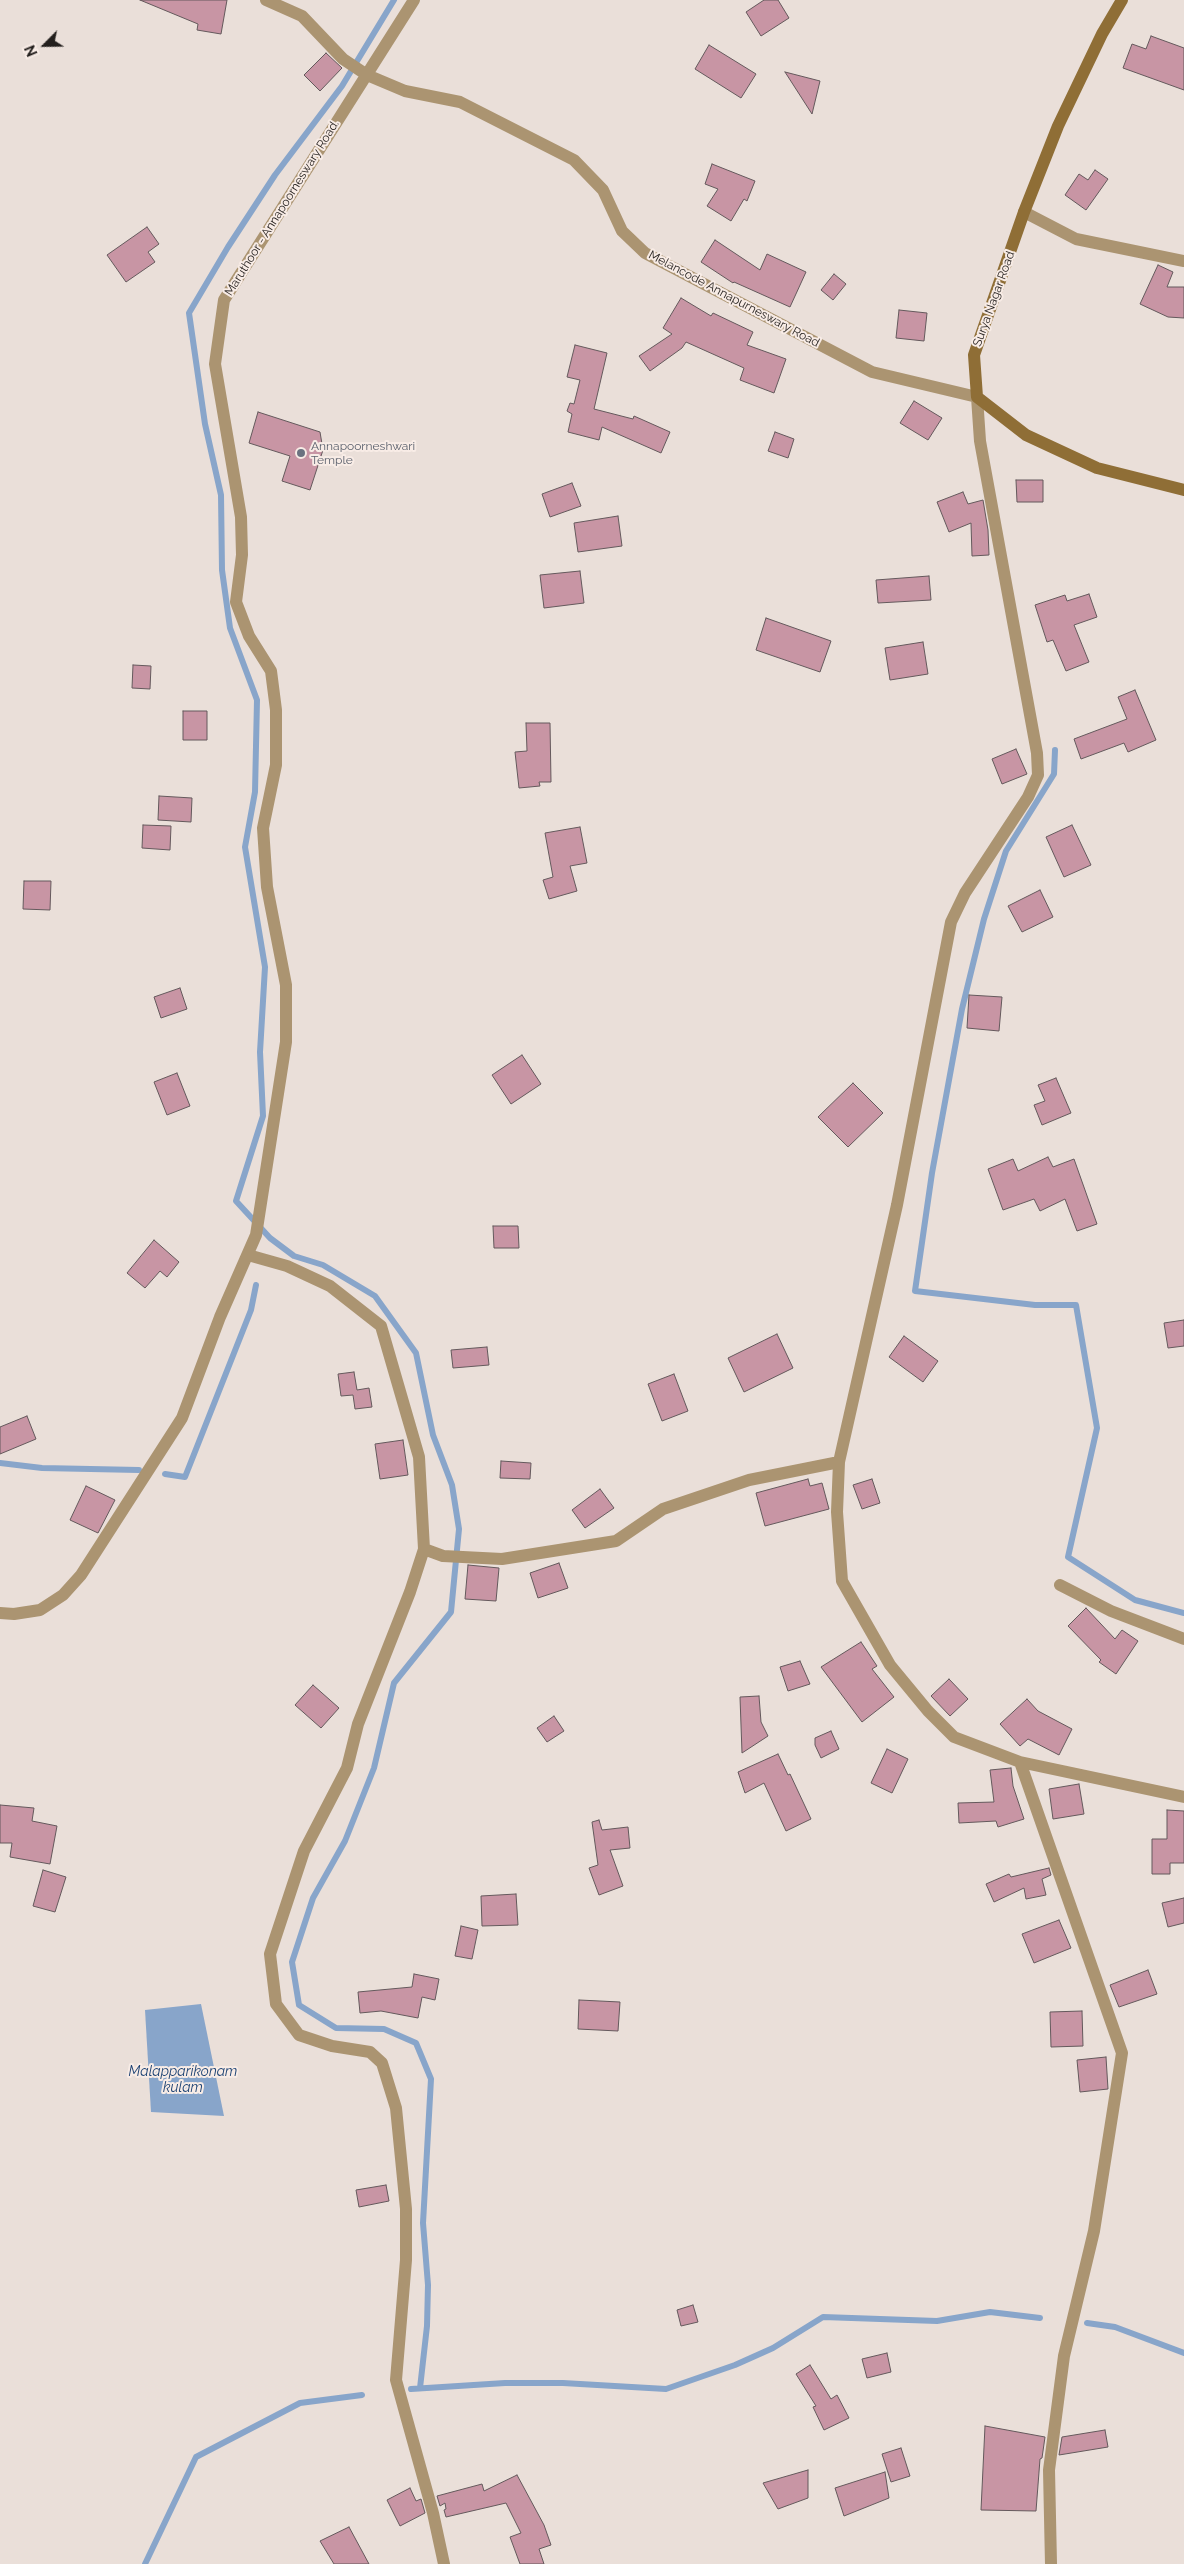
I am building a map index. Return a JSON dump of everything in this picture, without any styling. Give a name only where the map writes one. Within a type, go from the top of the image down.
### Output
[{"type":"street","name":"Melancode Annapurneswary Road","points":[[266,0],[302,16],[343,59],[363,73],[405,91],[460,102],[574,160],[603,190],[622,231],[645,253],[872,372],[977,397]]},
{"type":"street","name":"Maruthoor - Annapoorneswary Road.","points":[[0,1613],[14,1614],[40,1610],[63,1595],[81,1574],[182,1418],[220,1317],[256,1235],[286,1042],[286,985],[267,887],[263,828],[276,766],[276,710],[271,671],[249,636],[236,602],[242,555],[241,517],[214,364],[224,300],[363,73],[414,0]]},
{"type":"street","name":"Surya Nagar Road","points":[[977,397],[974,355],[1024,212],[1058,126],[1102,34],[1122,0]]},
{"type":"street","points":[[1024,212],[1076,239],[1184,260]]},
{"type":"street","points":[[977,397],[1026,435],[1097,468],[1184,490]]},
{"type":"street","points":[[977,397],[980,441],[1037,753],[1038,775],[1028,797],[965,893],[951,922],[897,1205],[839,1462],[837,1512],[842,1581],[890,1665],[928,1711],[954,1737],[1020,1762],[1184,1797]]},
{"type":"street","points":[[248,1255],[287,1266],[330,1286],[382,1326],[419,1457],[424,1549],[407,1601],[358,1724],[347,1768],[304,1851],[270,1954],[276,2004],[299,2035],[332,2046],[370,2052],[382,2063],[396,2108],[406,2209],[406,2260],[396,2380],[433,2513],[444,2564]]},
{"type":"street","points":[[424,1549],[442,1556],[502,1559],[616,1541],[663,1509],[749,1480],[839,1462]]},
{"type":"street","points":[[1060,1585],[1111,1611],[1184,1639]]},
{"type":"street","points":[[1020,1762],[1122,2053],[1094,2231],[1064,2356],[1049,2470],[1052,2564]]},
{"type":"water","name":"Malapparikonam kulam","points":[[201,2004],[224,2116],[151,2112],[145,2010]]},
{"type":"building","points":[[140,0],[227,0],[221,34],[197,30],[198,24]]},
{"type":"building","points":[[764,0],[778,0],[789,18],[761,36],[746,12]]},
{"type":"building","points":[[1151,36],[1184,48],[1184,90],[1123,68],[1132,44],[1146,49]]},
{"type":"building","points":[[709,45],[756,74],[741,98],[695,69]]},
{"type":"building","points":[[326,53],[342,68],[320,91],[304,75]]},
{"type":"building","points":[[785,72],[820,81],[812,114]]},
{"type":"building","points":[[712,164],[755,181],[747,201],[744,199],[731,221],[707,206],[718,189],[705,184]]},
{"type":"building","points":[[1095,170],[1108,179],[1086,210],[1065,195],[1079,174],[1088,180]]},
{"type":"building","points":[[147,227],[159,244],[148,252],[155,262],[126,282],[107,255]]},
{"type":"building","points":[[715,240],[760,270],[767,254],[806,272],[790,307],[733,283],[701,262]]},
{"type":"building","points":[[1158,265],[1173,272],[1167,287],[1184,287],[1184,318],[1168,317],[1140,304]]},
{"type":"building","points":[[834,274],[846,284],[833,300],[821,290]]},
{"type":"building","points":[[681,298],[711,316],[713,313],[753,332],[747,345],[786,359],[774,393],[740,380],[744,368],[686,342],[682,348],[650,371],[639,356],[672,334],[663,328]]},
{"type":"building","points":[[899,310],[927,313],[924,341],[896,338]]},
{"type":"building","points":[[575,345],[607,353],[594,409],[633,419],[634,416],[670,432],[661,453],[602,427],[599,440],[568,432],[572,414],[567,411],[570,403],[574,404],[580,380],[567,377]]},
{"type":"building","points":[[914,401],[942,418],[928,440],[900,423]]},
{"type":"building","name":"Annapoorneshwari Temple","points":[[258,412],[320,432],[323,450],[310,490],[282,481],[290,456],[249,443]]},
{"type":"building","points":[[775,432],[794,439],[788,458],[768,451]]},
{"type":"building","points":[[1016,480],[1043,480],[1043,502],[1017,502]]},
{"type":"building","points":[[572,483],[581,506],[550,517],[542,494]]},
{"type":"building","points":[[963,492],[968,504],[983,500],[988,530],[989,555],[972,556],[971,523],[949,532],[937,502]]},
{"type":"building","points":[[618,516],[622,546],[578,552],[574,523]]},
{"type":"building","points":[[580,571],[584,603],[544,608],[540,575]]},
{"type":"building","points":[[929,576],[931,600],[878,603],[876,580]]},
{"type":"building","points":[[1089,594],[1097,617],[1074,625],[1089,662],[1066,671],[1053,640],[1047,642],[1035,605],[1065,595],[1067,601]]},
{"type":"building","points":[[766,618],[831,641],[820,672],[756,650]]},
{"type":"building","points":[[923,642],[928,674],[890,680],[885,648]]},
{"type":"building","points":[[133,665],[151,666],[150,689],[132,688]]},
{"type":"building","points":[[1135,690],[1156,740],[1128,752],[1124,743],[1081,759],[1074,739],[1127,719],[1118,697]]},
{"type":"building","points":[[183,711],[207,711],[207,740],[183,740]]},
{"type":"building","points":[[526,723],[550,723],[551,782],[539,782],[540,786],[519,788],[515,752],[527,751]]},
{"type":"building","points":[[1016,749],[1027,774],[1002,784],[992,759]]},
{"type":"building","points":[[159,796],[192,798],[191,822],[158,820]]},
{"type":"building","points":[[143,825],[171,826],[170,850],[142,848]]},
{"type":"building","points":[[1072,825],[1091,865],[1064,877],[1046,837]]},
{"type":"building","points":[[580,827],[587,863],[570,866],[577,891],[549,899],[543,880],[553,877],[545,833]]},
{"type":"building","points":[[24,881],[51,881],[50,910],[23,909]]},
{"type":"building","points":[[1040,890],[1053,917],[1022,932],[1008,906]]},
{"type":"building","points":[[180,988],[187,1009],[161,1018],[154,997]]},
{"type":"building","points":[[969,995],[1002,997],[999,1031],[967,1028]]},
{"type":"building","points":[[522,1055],[541,1084],[511,1104],[492,1075]]},
{"type":"building","points":[[177,1073],[190,1106],[167,1115],[154,1082]]},
{"type":"building","points":[[1056,1078],[1071,1113],[1042,1125],[1034,1105],[1045,1101],[1038,1085]]},
{"type":"building","points":[[853,1083],[883,1113],[848,1147],[818,1117]]},
{"type":"building","points":[[1048,1157],[1053,1167],[1074,1159],[1097,1224],[1077,1231],[1065,1199],[1040,1211],[1034,1199],[1003,1210],[988,1169],[1013,1159],[1018,1171]]},
{"type":"building","points":[[493,1226],[518,1226],[519,1248],[494,1248]]},
{"type":"building","points":[[154,1240],[179,1262],[167,1277],[160,1271],[145,1288],[127,1273]]},
{"type":"building","points":[[1184,1320],[1184,1346],[1168,1348],[1164,1323]]},
{"type":"building","points":[[777,1334],[793,1368],[744,1392],[728,1358]]},
{"type":"building","points":[[904,1336],[938,1361],[923,1382],[889,1357]]},
{"type":"building","points":[[487,1347],[489,1365],[453,1368],[451,1350]]},
{"type":"building","points":[[354,1372],[357,1390],[369,1388],[372,1407],[355,1409],[353,1395],[341,1396],[338,1374]]},
{"type":"building","points":[[674,1374],[688,1411],[662,1421],[648,1384]]},
{"type":"building","points":[[27,1416],[36,1439],[0,1454],[0,1427]]},
{"type":"building","points":[[403,1440],[408,1475],[380,1479],[375,1444]]},
{"type":"building","points":[[501,1461],[531,1463],[530,1479],[500,1478]]},
{"type":"building","points":[[808,1479],[810,1486],[822,1483],[829,1509],[765,1526],[756,1493]]},
{"type":"building","points":[[872,1479],[880,1503],[862,1509],[853,1485]]},
{"type":"building","points":[[86,1486],[115,1500],[98,1533],[70,1520]]},
{"type":"building","points":[[600,1489],[614,1508],[585,1528],[572,1510]]},
{"type":"building","points":[[559,1563],[568,1588],[538,1598],[530,1573]]},
{"type":"building","points":[[468,1565],[499,1568],[496,1601],[465,1599]]},
{"type":"building","points":[[1086,1608],[1115,1639],[1122,1630],[1138,1641],[1116,1674],[1099,1662],[1101,1660],[1068,1626]]},
{"type":"building","points":[[861,1642],[877,1666],[872,1669],[894,1697],[862,1722],[821,1667]]},
{"type":"building","points":[[800,1661],[810,1684],[788,1691],[780,1667]]},
{"type":"building","points":[[949,1679],[968,1699],[950,1716],[931,1696]]},
{"type":"building","points":[[313,1685],[339,1708],[321,1728],[295,1705]]},
{"type":"building","points":[[759,1696],[761,1722],[768,1736],[742,1753],[740,1697]]},
{"type":"building","points":[[1027,1699],[1038,1711],[1072,1729],[1059,1755],[1028,1739],[1020,1746],[1000,1724]]},
{"type":"building","points":[[554,1716],[564,1731],[547,1742],[537,1728]]},
{"type":"building","points":[[831,1731],[839,1749],[821,1758],[815,1745],[815,1738]]},
{"type":"building","points":[[887,1749],[908,1759],[892,1793],[871,1783]]},
{"type":"building","points":[[778,1754],[788,1775],[790,1774],[811,1819],[786,1831],[764,1783],[745,1793],[738,1772]]},
{"type":"building","points":[[1011,1768],[1013,1786],[1024,1819],[998,1827],[996,1821],[959,1823],[958,1803],[994,1802],[990,1770]]},
{"type":"building","points":[[1079,1784],[1084,1814],[1053,1819],[1049,1789]]},
{"type":"building","points":[[0,1805],[34,1808],[32,1821],[57,1826],[50,1864],[10,1857],[12,1843],[0,1843]]},
{"type":"building","points":[[1167,1810],[1184,1811],[1184,1863],[1170,1863],[1170,1874],[1152,1874],[1152,1839],[1167,1839]]},
{"type":"building","points":[[599,1820],[602,1830],[628,1827],[630,1848],[610,1850],[623,1886],[599,1895],[589,1868],[598,1865],[592,1822]]},
{"type":"building","points":[[1049,1868],[1051,1875],[1042,1879],[1046,1895],[1026,1899],[1024,1888],[994,1902],[986,1884],[1009,1874],[1011,1877]]},
{"type":"building","points":[[43,1870],[66,1877],[55,1912],[33,1906]]},
{"type":"building","points":[[516,1894],[518,1925],[482,1926],[481,1896]]},
{"type":"building","points":[[1184,1898],[1184,1923],[1168,1927],[1162,1903]]},
{"type":"building","points":[[1059,1920],[1071,1948],[1034,1963],[1022,1934]]},
{"type":"building","points":[[461,1926],[478,1930],[472,1959],[455,1956]]},
{"type":"building","points":[[1148,1970],[1157,1994],[1119,2007],[1110,1985]]},
{"type":"building","points":[[414,1974],[439,1979],[435,2000],[422,1997],[418,2018],[381,2011],[360,2013],[358,1992],[412,1987]]},
{"type":"building","points":[[579,2000],[620,2002],[618,2031],[578,2029]]},
{"type":"building","points":[[1082,2011],[1083,2046],[1051,2047],[1050,2012]]},
{"type":"building","points":[[1106,2057],[1108,2089],[1080,2092],[1077,2060]]},
{"type":"building","points":[[386,2185],[389,2201],[359,2207],[356,2190]]},
{"type":"building","points":[[693,2305],[698,2322],[681,2326],[677,2310]]},
{"type":"building","points":[[887,2353],[891,2372],[867,2378],[862,2359]]},
{"type":"building","points":[[810,2365],[831,2399],[837,2395],[849,2418],[824,2430],[813,2407],[816,2406],[796,2374]]},
{"type":"building","points":[[985,2426],[1045,2437],[1042,2458],[1040,2459],[1036,2511],[981,2510]]},
{"type":"building","points":[[1105,2430],[1108,2447],[1059,2455],[1062,2437]]},
{"type":"building","points":[[901,2448],[910,2476],[891,2482],[882,2454]]},
{"type":"building","points":[[808,2470],[808,2498],[778,2509],[763,2483]]},
{"type":"building","points":[[885,2472],[889,2498],[844,2516],[835,2488]]},
{"type":"building","points":[[517,2475],[544,2525],[551,2545],[539,2549],[544,2564],[520,2564],[510,2537],[521,2533],[506,2503],[446,2517],[445,2503],[440,2506],[437,2496],[482,2484],[484,2491]]},
{"type":"building","points":[[410,2488],[416,2501],[421,2499],[425,2513],[400,2526],[387,2500]]},
{"type":"building","points":[[349,2527],[369,2564],[334,2564],[320,2541]]},
{"type":"waterway","points":[[394,0],[342,86],[275,175],[228,247],[189,313],[205,424],[221,495],[222,570],[230,628],[257,700],[255,792],[245,847],[265,967],[260,1052],[263,1116],[236,1201],[270,1238],[294,1256],[323,1265],[375,1296],[416,1353],[433,1435],[452,1485],[459,1529],[451,1612],[394,1683],[374,1768],[345,1841],[313,1898],[292,1962],[299,2005],[336,2028],[384,2029],[416,2043],[431,2079],[423,2223],[428,2285],[427,2326],[420,2388]]},
{"type":"waterway","points":[[1055,750],[1054,774],[1006,851],[984,919],[962,1009],[932,1173],[915,1291],[1035,1305],[1076,1305],[1097,1428],[1068,1557],[1135,1600],[1184,1613]]},
{"type":"waterway","points":[[165,1474],[185,1477],[251,1310],[256,1285]]},
{"type":"waterway","points":[[0,1463],[42,1468],[139,1470]]},
{"type":"waterway","points":[[411,2389],[505,2383],[563,2383],[666,2389],[735,2365],[773,2348],[823,2317],[937,2321],[990,2312],[1040,2318]]},
{"type":"waterway","points":[[1087,2323],[1115,2327],[1184,2353]]},
{"type":"waterway","points":[[145,2564],[196,2457],[300,2403],[362,2395]]},
{"type":"place","name":"Annapoorneshwari Temple","points":[[301,453]]}]
